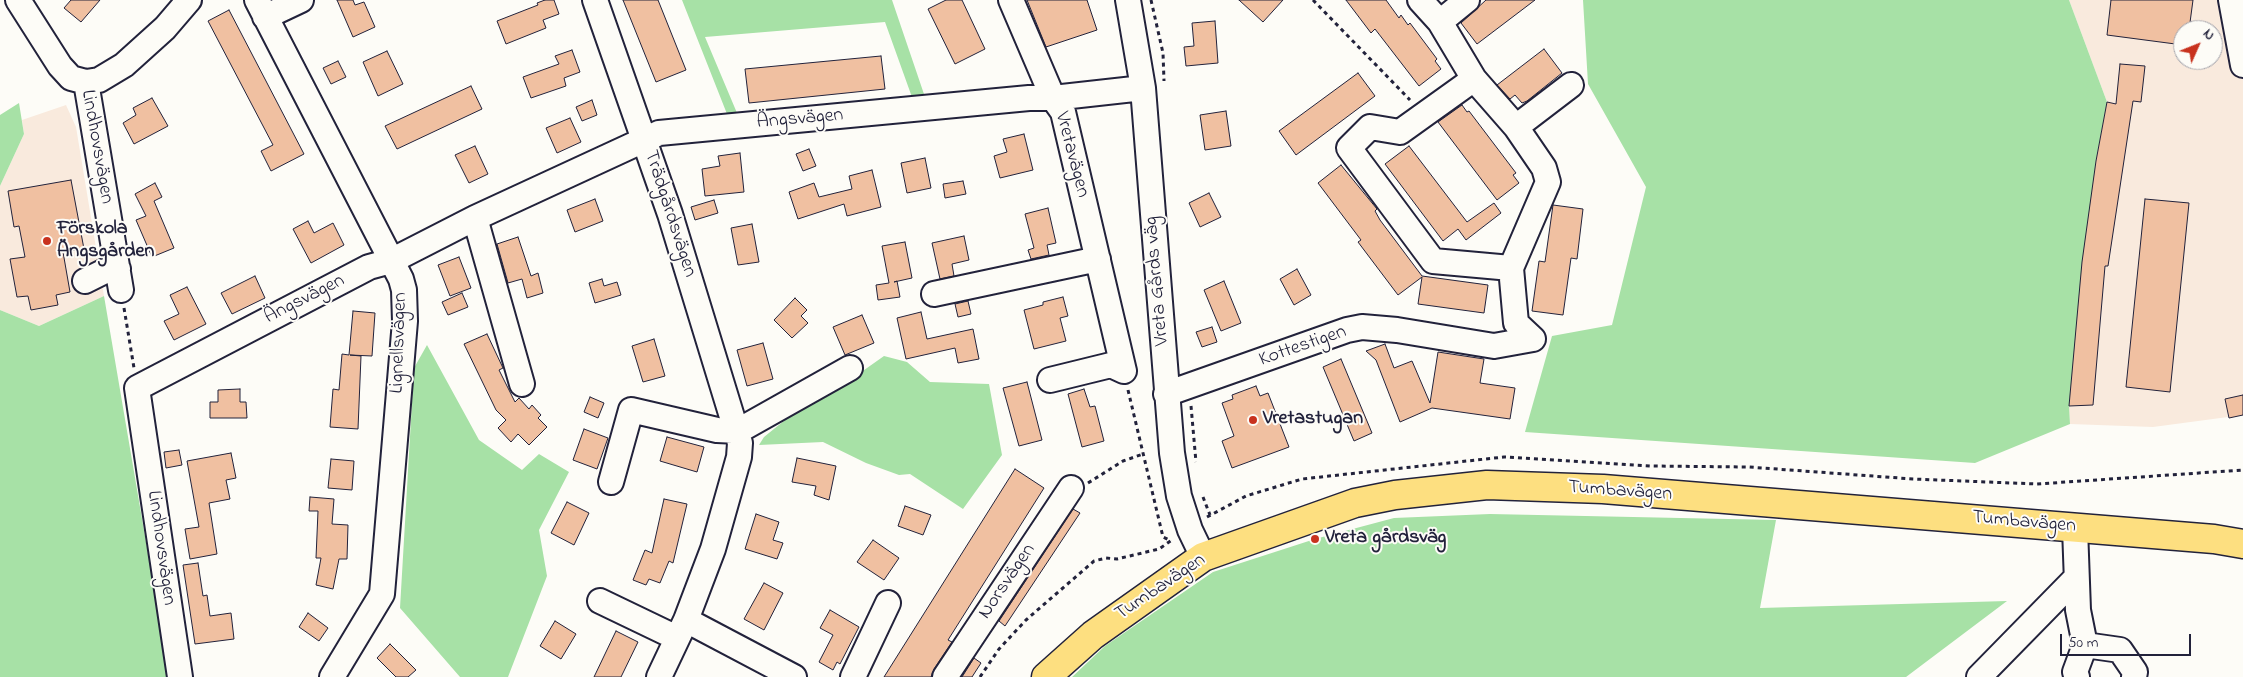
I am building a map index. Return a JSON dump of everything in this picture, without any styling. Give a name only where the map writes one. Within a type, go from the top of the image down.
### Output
[{"type":"main road","name":"Tumbavägen","points":[[1046,677],[1093,635],[1203,558],[1354,503],[1395,495],[1487,485],[1603,490],[2214,538],[2243,544]]},
{"type":"street","name":"Lindhovsvägen","points":[[18,0],[60,66],[71,78],[86,82],[119,280]]},
{"type":"street","points":[[86,82],[99,80],[124,64],[165,28],[189,0]]},
{"type":"street","points":[[261,9],[301,0]]},
{"type":"street","name":"Trädgårdsvägen","points":[[596,0],[644,138],[738,431],[739,457],[722,520],[681,629],[659,677]]},
{"type":"street","name":"Vretavägen","points":[[1011,0],[1062,112],[1124,371]]},
{"type":"street","name":"Vreta Gårds väg","points":[[1128,0],[1143,88],[1172,454],[1179,496],[1190,530],[1203,558]]},
{"type":"street","points":[[1420,0],[1440,22],[1474,79],[1516,127],[1544,168],[1548,182],[1511,268],[1433,261],[1350,148],[1370,127],[1400,132],[1474,79]]},
{"type":"street","points":[[1440,22],[1467,0]]},
{"type":"street","points":[[2231,0],[2243,65]]},
{"type":"street","name":"Lignellsvägen","points":[[261,9],[392,261],[404,290],[405,321],[382,594],[332,677]]},
{"type":"street","points":[[1516,127],[1571,85]]},
{"type":"street","name":"Ängsvägen","points":[[137,388],[369,267],[392,261],[475,218],[644,138],[659,133],[1029,98],[1054,98],[1143,88]]},
{"type":"street","points":[[475,218],[522,384]]},
{"type":"street","points":[[934,294],[1098,259]]},
{"type":"street","name":"Kottestigen","points":[[1166,394],[1347,330],[1362,327],[1397,330],[1494,346],[1533,338],[1516,323],[1511,268]]},
{"type":"street","points":[[85,281],[105,271],[119,280]]},
{"type":"street","points":[[1050,380],[1111,365],[1124,371]]},
{"type":"street","points":[[611,482],[631,410],[718,430],[738,431],[850,368]]},
{"type":"street","name":"Lindhovsvägen","points":[[137,388],[180,677]]},
{"type":"street","name":"Norsvägen","points":[[945,677],[1071,488]]},
{"type":"street","points":[[2075,528],[2078,610],[2085,645],[2075,672],[2077,677]]},
{"type":"street","points":[[1979,677],[2076,578]]},
{"type":"street","points":[[600,601],[681,629],[794,677]]},
{"type":"street","points":[[853,677],[888,603]]},
{"type":"street","points":[[2085,645],[2120,650],[2135,672],[2134,677]]},
{"type":"path","points":[[1313,0],[1398,85],[1423,115]]},
{"type":"path","points":[[119,280],[137,388]]},
{"type":"path","points":[[1124,371],[1163,536],[1171,541]]},
{"type":"path","points":[[1071,488],[1085,485],[1123,462],[1143,454]]},
{"type":"path","points":[[1206,518],[1246,496],[1302,479],[1504,457],[1651,466],[1749,467],[1913,479],[2037,484],[2243,470]]},
{"type":"path","points":[[980,677],[999,649],[1026,620],[1094,562],[1106,558],[1117,559],[1159,549],[1177,538]]},
{"type":"shaded area","points":[[2069,0],[2243,0],[2243,415],[2153,427],[2070,424],[2069,406],[2096,161],[2107,102]]},
{"type":"shaded area","name":"Förskola Ängsgården","points":[[66,105],[76,127],[104,296],[39,326],[0,310],[0,186],[24,134],[22,120]]},
{"type":"green space","points":[[682,0],[892,0],[926,100],[913,100],[885,22],[705,37],[737,113],[727,114]]},
{"type":"green space","points":[[1583,0],[2069,0],[2107,102],[2096,161],[2069,406],[2070,424],[1975,463],[1525,432],[1552,336],[1612,325],[1646,187],[1588,84]]},
{"type":"green space","points":[[19,103],[24,134],[0,186],[0,115]]},
{"type":"green space","points":[[104,296],[169,677],[0,677],[0,310],[39,326]]},
{"type":"green space","points":[[427,345],[479,440],[522,470],[539,454],[569,472],[539,530],[547,576],[508,677],[460,677],[400,608],[414,368]]},
{"type":"green space","points":[[884,356],[907,362],[930,382],[989,384],[1002,455],[963,509],[910,474],[899,475],[866,463],[823,442],[759,445],[764,437],[790,416],[833,392]]},
{"type":"green space","points":[[1490,514],[1776,520],[1760,608],[2007,601],[1906,677],[1072,677],[1105,646],[1213,572],[1315,539],[1394,518]]},
{"type":"building","points":[[71,0],[100,0],[81,22],[64,8]]},
{"type":"building","points":[[337,0],[353,0],[355,5],[364,2],[375,27],[353,37]]},
{"type":"building","points":[[545,0],[554,0],[559,14],[543,20],[546,28],[506,44],[497,21],[538,5],[537,3]]},
{"type":"building","points":[[623,0],[658,0],[686,70],[656,82]]},
{"type":"building","points":[[946,0],[962,0],[985,49],[955,64],[928,9]]},
{"type":"building","points":[[1027,0],[1087,0],[1097,30],[1046,47]]},
{"type":"building","points":[[1239,0],[1283,0],[1263,22]]},
{"type":"building","points":[[1346,0],[1386,0],[1399,18],[1401,15],[1408,25],[1410,23],[1437,59],[1435,61],[1441,69],[1419,86],[1375,29],[1371,33]]},
{"type":"building","points":[[1486,0],[1535,0],[1477,44],[1461,23]]},
{"type":"building","points":[[2111,0],[2193,0],[2190,20],[2173,20],[2173,44],[2107,35]]},
{"type":"building","points":[[229,10],[304,154],[271,171],[261,151],[273,145],[208,21]]},
{"type":"building","points":[[1215,21],[1218,63],[1186,66],[1184,47],[1194,46],[1192,23]]},
{"type":"building","points":[[1544,49],[1562,73],[1527,101],[1522,103],[1515,95],[1510,99],[1497,85]]},
{"type":"building","points":[[572,50],[580,72],[564,78],[566,86],[531,98],[523,77],[559,64],[555,56]]},
{"type":"building","points":[[387,51],[403,84],[378,96],[363,62]]},
{"type":"building","points":[[881,56],[885,89],[749,103],[745,69]]},
{"type":"building","points":[[338,61],[346,77],[331,84],[323,68]]},
{"type":"building","points":[[2120,64],[2145,66],[2141,102],[2133,101],[2108,266],[2105,266],[2093,405],[2069,406],[2082,262],[2096,161],[2107,102],[2116,104]]},
{"type":"building","points":[[1358,73],[1375,96],[1296,155],[1279,131]]},
{"type":"building","points":[[471,86],[482,109],[397,149],[385,126]]},
{"type":"building","points":[[152,98],[168,126],[134,144],[123,123],[136,115],[133,108]]},
{"type":"building","points":[[592,100],[597,115],[582,121],[576,107]]},
{"type":"building","points":[[1462,105],[1467,112],[1469,111],[1516,173],[1513,175],[1519,183],[1497,200],[1438,122]]},
{"type":"building","points":[[1226,111],[1231,146],[1205,150],[1200,115]]},
{"type":"building","points":[[570,118],[581,142],[557,153],[546,128]]},
{"type":"building","points":[[1024,134],[1033,170],[1000,178],[994,156],[1007,152],[1003,139]]},
{"type":"building","points":[[475,146],[488,174],[469,183],[455,155]]},
{"type":"building","points":[[1409,146],[1467,222],[1494,203],[1501,213],[1466,240],[1458,229],[1443,241],[1385,164]]},
{"type":"building","points":[[809,149],[816,166],[803,171],[796,154]]},
{"type":"building","points":[[740,153],[744,192],[705,196],[702,169],[720,166],[718,156]]},
{"type":"building","points":[[925,158],[931,188],[907,193],[901,163]]},
{"type":"building","points":[[1341,165],[1377,209],[1375,211],[1380,220],[1422,276],[1488,285],[1484,313],[1418,304],[1422,277],[1398,295],[1358,242],[1361,240],[1318,183]]},
{"type":"building","points":[[872,170],[881,207],[847,216],[844,204],[798,219],[789,192],[814,183],[819,197],[852,189],[849,176]]},
{"type":"building","points":[[71,180],[84,249],[63,252],[70,292],[56,295],[58,305],[31,310],[28,296],[17,297],[10,259],[25,257],[19,226],[14,227],[8,191]]},
{"type":"building","points":[[963,181],[966,194],[945,198],[943,184]]},
{"type":"building","points":[[155,183],[162,197],[154,201],[174,248],[152,257],[136,220],[146,216],[135,194]]},
{"type":"building","points":[[1209,193],[1221,217],[1200,227],[1189,203]]},
{"type":"building","points":[[595,199],[603,221],[575,232],[567,210]]},
{"type":"building","points":[[2145,199],[2189,203],[2170,392],[2126,387]]},
{"type":"building","points":[[714,200],[718,213],[695,220],[691,207]]},
{"type":"building","points":[[1553,205],[1583,209],[1577,259],[1571,258],[1563,315],[1532,311],[1539,261],[1545,262]]},
{"type":"building","points":[[1048,208],[1056,243],[1047,245],[1049,255],[1031,259],[1028,250],[1034,248],[1025,214]]},
{"type":"building","points":[[308,221],[314,233],[333,223],[344,245],[311,263],[293,229]]},
{"type":"building","points":[[752,224],[759,262],[738,265],[731,228]]},
{"type":"building","points":[[964,236],[969,260],[952,264],[954,276],[940,279],[932,243]]},
{"type":"building","points":[[518,237],[531,276],[538,273],[543,293],[527,298],[522,279],[508,283],[497,244]]},
{"type":"building","points":[[905,242],[912,278],[897,281],[900,297],[878,300],[876,285],[889,283],[882,246]]},
{"type":"building","points":[[459,257],[471,288],[450,296],[438,265]]},
{"type":"building","points":[[1297,269],[1311,295],[1294,305],[1280,279]]},
{"type":"building","points":[[255,276],[265,298],[232,314],[221,293]]},
{"type":"building","points":[[602,279],[604,286],[617,282],[621,295],[595,303],[589,283]]},
{"type":"building","points":[[1224,281],[1241,323],[1221,331],[1204,290]]},
{"type":"building","points":[[187,287],[206,324],[174,340],[164,321],[179,314],[170,295]]},
{"type":"building","points":[[462,293],[468,307],[448,315],[442,302]]},
{"type":"building","points":[[1063,297],[1068,316],[1060,318],[1066,341],[1034,349],[1024,310],[1043,305],[1043,302]]},
{"type":"building","points":[[795,298],[807,310],[801,316],[808,323],[792,338],[774,320]]},
{"type":"building","points":[[968,301],[971,314],[958,317],[955,304]]},
{"type":"building","points":[[353,311],[375,313],[372,356],[350,355],[361,356],[358,429],[330,427],[333,389],[339,390],[342,354],[349,355]]},
{"type":"building","points":[[921,312],[927,339],[973,329],[979,359],[958,363],[955,348],[906,359],[897,318]]},
{"type":"building","points":[[862,315],[874,343],[845,355],[833,327]]},
{"type":"building","points":[[1212,327],[1217,342],[1202,347],[1196,332]]},
{"type":"building","points":[[487,334],[503,368],[499,370],[515,402],[519,398],[529,409],[532,405],[541,415],[538,418],[547,427],[529,445],[518,434],[511,442],[498,428],[506,420],[496,410],[464,344]]},
{"type":"building","points":[[654,339],[665,376],[643,382],[632,346]]},
{"type":"building","points":[[763,343],[773,379],[747,386],[737,350]]},
{"type":"building","points":[[1385,344],[1394,368],[1412,361],[1430,403],[1438,352],[1484,359],[1480,383],[1515,388],[1510,419],[1432,408],[1400,422],[1376,360],[1366,351]]},
{"type":"building","points":[[1341,359],[1372,433],[1354,441],[1323,367]]},
{"type":"building","points":[[1027,382],[1042,440],[1019,446],[1003,388]]},
{"type":"building","name":"Vretastugan","points":[[1256,386],[1260,396],[1268,393],[1289,447],[1232,468],[1222,441],[1234,436],[1222,403],[1233,399],[1232,395]]},
{"type":"building","points":[[240,389],[240,402],[246,402],[247,418],[210,418],[210,402],[218,402],[218,390]]},
{"type":"building","points":[[1084,389],[1090,407],[1095,406],[1104,441],[1082,447],[1068,394]]},
{"type":"building","points":[[2243,395],[2243,415],[2229,418],[2225,399]]},
{"type":"building","points":[[590,397],[604,403],[598,418],[584,412]]},
{"type":"building","points":[[584,429],[608,438],[597,469],[573,460]]},
{"type":"building","points":[[667,437],[704,447],[697,472],[660,461]]},
{"type":"building","points":[[179,450],[182,465],[166,468],[164,452]]},
{"type":"building","points":[[231,453],[236,478],[226,480],[230,499],[209,503],[217,554],[190,559],[185,529],[199,527],[187,461]]},
{"type":"building","points":[[797,458],[836,466],[829,500],[814,495],[816,486],[792,482]]},
{"type":"building","points":[[331,459],[354,461],[352,490],[328,488]]},
{"type":"building","points":[[1015,469],[1044,488],[948,640],[952,642],[934,669],[931,677],[884,677]]},
{"type":"building","points":[[310,497],[334,499],[332,524],[348,525],[347,559],[339,559],[333,589],[316,585],[321,558],[316,558],[318,511],[309,511]]},
{"type":"building","points":[[664,499],[687,504],[673,563],[669,561],[660,583],[649,579],[646,585],[633,580],[645,550],[652,553]]},
{"type":"building","points":[[567,502],[589,513],[574,545],[551,533]]},
{"type":"building","points":[[905,506],[931,515],[923,535],[898,526]]},
{"type":"building","points":[[1073,509],[1080,513],[1005,626],[999,621]]},
{"type":"building","points":[[756,514],[779,522],[773,540],[783,543],[777,559],[745,549]]},
{"type":"building","points":[[873,540],[899,558],[884,580],[857,562]]},
{"type":"building","points":[[198,563],[203,596],[207,595],[210,616],[231,613],[234,639],[195,644],[183,565]]},
{"type":"building","points":[[764,583],[783,593],[764,630],[744,619]]},
{"type":"building","points":[[830,610],[859,627],[840,664],[837,662],[833,670],[819,662],[833,635],[820,628]]},
{"type":"building","points":[[308,613],[328,628],[319,641],[299,627]]},
{"type":"building","points":[[555,621],[576,634],[561,659],[540,646]]},
{"type":"building","points":[[616,631],[638,642],[621,677],[594,677]]},
{"type":"building","points":[[390,644],[416,670],[408,677],[396,677],[377,658]]},
{"type":"building","points":[[974,658],[981,663],[972,677],[962,677]]},
{"type":"place","name":"Förskola Ängsgården","points":[[47,241]]},
{"type":"place","name":"Vretastugan","points":[[1253,420]]},
{"type":"place","name":"Vreta gårdsväg","points":[[1315,539]]}]
